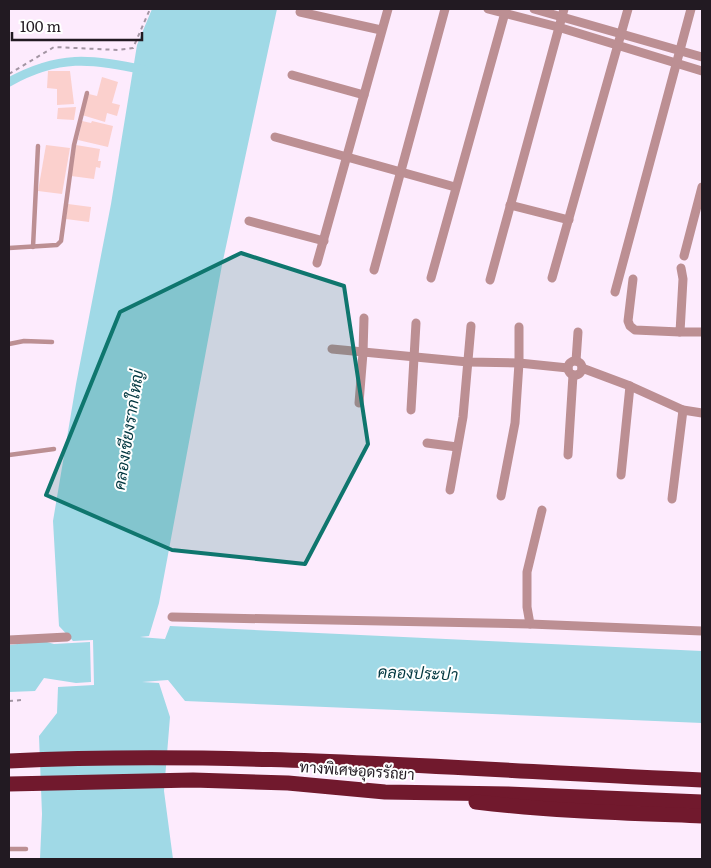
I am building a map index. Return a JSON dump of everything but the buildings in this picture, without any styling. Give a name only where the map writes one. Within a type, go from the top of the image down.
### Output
[{"type":"highway","name":"ทางพิเศษอุดรรัถยา","points":[[9,761],[198,758],[294,760],[702,780]]},
{"type":"highway","name":"ทางพิเศษอุดรรัถยา","points":[[9,784],[193,780],[288,783],[385,792],[508,794],[702,802]]},
{"type":"highway","points":[[385,792],[507,806],[702,816]]},
{"type":"street","points":[[317,263],[388,9]]},
{"type":"street","points":[[374,270],[446,9]]},
{"type":"street","points":[[488,9],[506,11],[702,70]]},
{"type":"street","points":[[534,9],[563,12],[620,33],[702,58]]},
{"type":"street","points":[[552,278],[628,9]]},
{"type":"street","points":[[615,292],[679,51],[692,9]]},
{"type":"street","points":[[431,278],[455,187],[506,11]]},
{"type":"street","points":[[300,12],[381,30]]},
{"type":"street","points":[[490,280],[563,12]]},
{"type":"street","points":[[292,75],[364,95]]},
{"type":"street","points":[[275,137],[455,187]]},
{"type":"street","points":[[684,256],[702,187]]},
{"type":"street","points":[[510,205],[569,220]]},
{"type":"street","points":[[249,221],[324,241]]},
{"type":"street","points":[[680,332],[682,268]]},
{"type":"street","points":[[633,279],[628,321],[635,330],[702,332]]},
{"type":"street","points":[[359,403],[364,318]]},
{"type":"street","points":[[411,410],[416,323]]},
{"type":"street","points":[[450,490],[463,417],[471,326]]},
{"type":"street","points":[[501,496],[514,423],[519,362],[519,327]]},
{"type":"street","points":[[332,349],[468,362],[519,362],[580,373],[578,332]]},
{"type":"street","points":[[579,365],[683,410],[702,413]]},
{"type":"street","points":[[568,455],[570,372]]},
{"type":"street","points":[[621,475],[630,386]]},
{"type":"street","points":[[672,499],[683,410]]},
{"type":"street","points":[[428,443],[458,447]]},
{"type":"street","points":[[530,624],[527,607],[527,572],[542,510]]},
{"type":"street","points":[[172,617],[530,624],[702,631]]},
{"type":"street","points":[[9,640],[67,637]]},
{"type":"lane","points":[[9,248],[57,245],[61,241],[74,144],[87,93]]},
{"type":"lane","points":[[34,247],[38,146]]},
{"type":"lane","points":[[9,344],[24,341],[52,342]]},
{"type":"lane","points":[[9,455],[54,450]]},
{"type":"lane","points":[[9,849],[26,849]]},
{"type":"path","points":[[9,74],[54,47],[118,50],[134,48],[150,9]]},
{"type":"path","points":[[9,701],[22,700]]},
{"type":"highlighted area","points":[[241,253],[344,286],[368,444],[305,564],[172,550],[46,495],[120,312]]},
{"type":"water","points":[[152,9],[277,9],[222,265],[159,603],[149,636],[140,637],[165,639],[170,626],[702,651],[702,723],[185,701],[168,680],[142,682],[159,683],[170,717],[164,791],[173,859],[40,859],[42,814],[39,736],[57,713],[58,687],[94,685],[93,640],[73,641],[59,626],[53,521],[76,384],[111,204],[137,45]]},
{"type":"water","points":[[43,641],[54,644],[90,642],[91,682],[76,683],[44,678],[35,691],[9,692],[9,645]]},
{"type":"waterway","points":[[9,82],[43,67],[75,61],[107,63],[144,70]]},
{"type":"water label","name":"คลองเชียงรากใหญ่","points":[[128,430]]},
{"type":"water label","name":"คลองประปา","points":[[418,673]]}]
